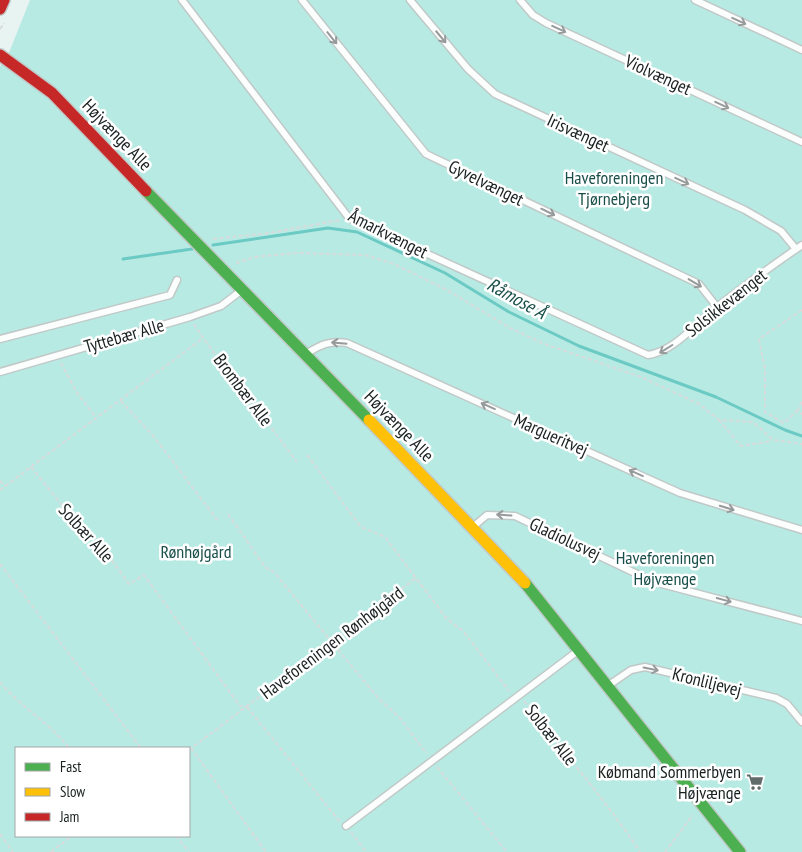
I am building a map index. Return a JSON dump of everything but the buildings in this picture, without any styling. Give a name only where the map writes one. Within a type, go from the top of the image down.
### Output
[{"type":"street","points":[[0,9],[4,0]]},
{"type":"street","name":"Højvænge Alle","points":[[0,55],[52,93],[512,568],[580,650],[740,852]]},
{"type":"lane","name":"Åmarkvænget","points":[[182,0],[349,218],[648,354]]},
{"type":"lane","name":"Gyvelvænget","points":[[302,0],[426,154],[699,284],[717,307]]},
{"type":"lane","name":"Irisvænget","points":[[410,0],[468,69],[495,94],[745,210],[781,231],[799,247]]},
{"type":"lane","name":"Violvænget","points":[[520,0],[533,15],[546,23],[802,142]]},
{"type":"lane","points":[[695,0],[802,50]]},
{"type":"lane","name":"Solsikkevænget","points":[[648,354],[658,353],[669,347],[717,307],[799,247]]},
{"type":"lane","points":[[0,339],[170,295],[177,280]]},
{"type":"lane","name":"Tyttebær Alle","points":[[0,372],[190,317],[221,306],[243,289]]},
{"type":"lane","name":"Margueritvej","points":[[306,354],[322,344],[335,341],[347,343],[680,493],[802,530]]},
{"type":"lane","name":"Gladiolusvej","points":[[473,527],[487,515],[515,516],[654,582],[802,621]]},
{"type":"lane","name":"Solbær Alle","points":[[346,826],[580,650]]},
{"type":"lane","name":"Kronliljevej","points":[[608,686],[631,670],[645,667],[776,698],[787,704],[802,722]]},
{"type":"path","points":[[197,241],[269,233],[349,218]]},
{"type":"path","points":[[222,267],[254,257],[297,253],[365,256],[394,264],[447,290],[510,328],[542,343],[641,377],[700,404],[719,420],[741,446],[773,440],[802,444]]},
{"type":"path","points":[[802,310],[759,339],[765,370],[765,412],[784,423],[797,411],[802,402]]},
{"type":"path","name":"Brombær Alle","points":[[190,317],[203,338],[297,462]]},
{"type":"path","points":[[0,490],[203,338]]},
{"type":"path","points":[[56,356],[71,378],[76,391],[96,418]]},
{"type":"path","points":[[120,400],[154,437],[218,522]]},
{"type":"path","points":[[797,411],[802,414]]},
{"type":"path","points":[[719,420],[753,422],[773,440]]},
{"type":"path","points":[[307,455],[361,528],[385,537],[416,578]]},
{"type":"path","name":"Solbær Alle","points":[[30,467],[61,504],[80,521],[128,584],[145,576],[240,706],[247,707]]},
{"type":"path","points":[[0,480],[5,486]]},
{"type":"path","points":[[228,514],[265,567],[274,572],[378,698],[399,717],[472,812],[488,826],[507,852]]},
{"type":"path","points":[[0,564],[140,747]]},
{"type":"path","name":"Solbær Alle","points":[[416,578],[447,619],[463,631],[577,770],[590,781],[640,852]]},
{"type":"path","name":"Haveforeningen Rønhøjgård","points":[[190,749],[416,578]]},
{"type":"path","points":[[0,683],[12,696],[56,731],[68,747]]},
{"type":"path","points":[[247,707],[366,852]]},
{"type":"path","points":[[190,749],[266,852]]},
{"type":"path","points":[[665,852],[702,803]]},
{"type":"path","points":[[0,834],[13,852]]},
{"type":"path","points":[[51,852],[71,837]]},
{"type":"path","points":[[177,837],[189,852]]},
{"type":"green space","points":[[30,0],[802,0],[802,852],[0,852],[0,66],[6,60]]},
{"type":"waterway","name":"Råmose Å","points":[[213,245],[328,228],[357,232],[445,273],[509,312],[579,346],[716,397],[785,430],[802,436]]},
{"type":"waterway","name":"Råmose Å","points":[[123,259],[192,249]]},
{"type":"traffic: fast","points":[[146,191],[369,420]]},
{"type":"traffic: fast","points":[[525,583],[740,852]]},
{"type":"traffic: slow","points":[[369,420],[525,583]]},
{"type":"traffic: jam","points":[[0,9],[4,0]]},
{"type":"traffic: jam","points":[[0,55],[52,93],[146,191]]},
{"type":"place","name":"Købmand Sommerbyen Højvænge","points":[[755,782]]},
{"type":"park label","name":"Haveforeningen Tjørnebjerg","points":[[614,188]]},
{"type":"park label","name":"Rønhøjgård","points":[[196,552]]},
{"type":"park label","name":"Haveforeningen Højvænge","points":[[665,568]]}]
